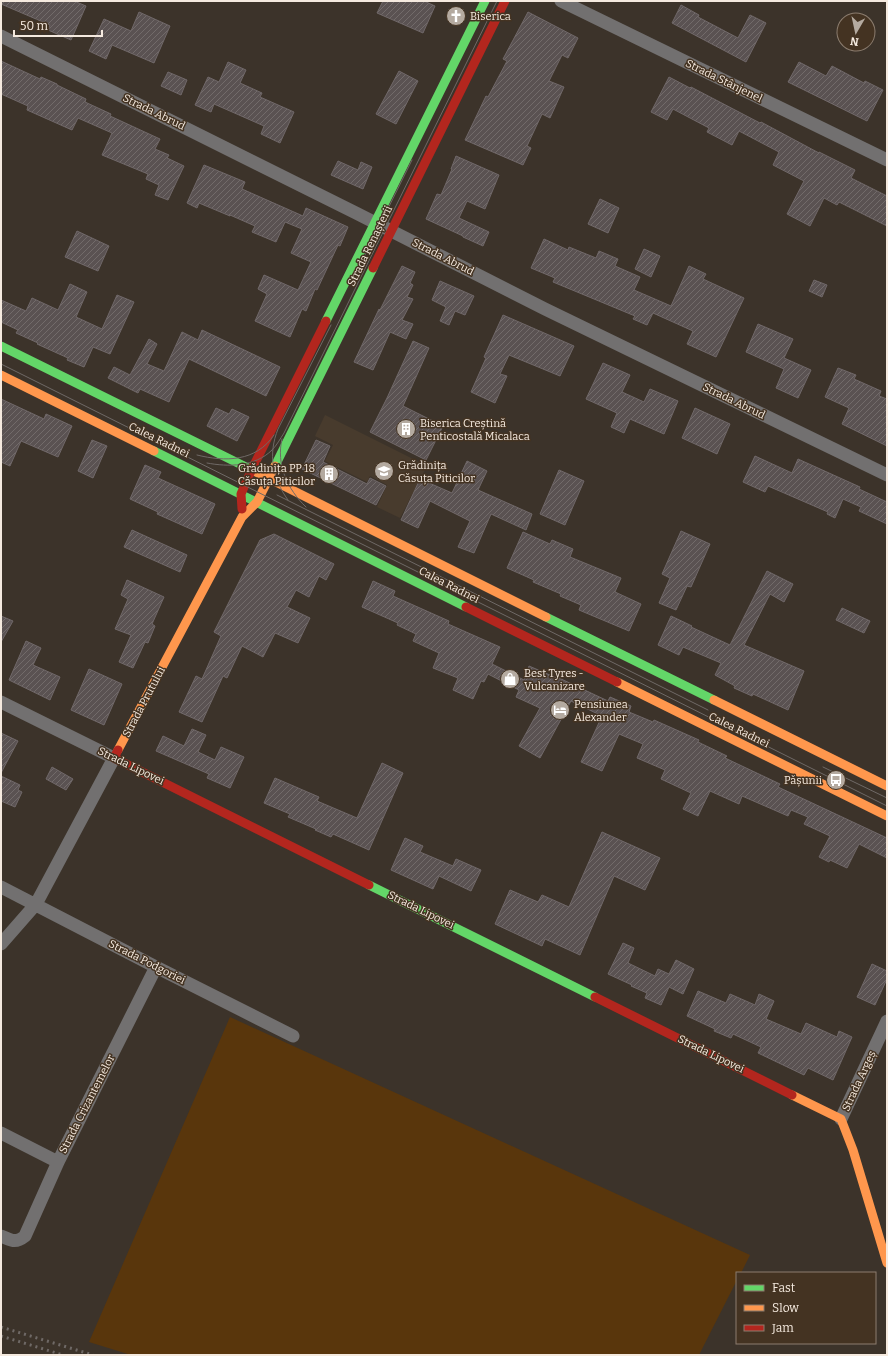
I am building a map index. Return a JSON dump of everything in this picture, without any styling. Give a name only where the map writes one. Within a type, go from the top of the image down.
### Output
[{"type":"street","name":"Strada Renașterii","points":[[241,494],[374,222],[485,1]]},
{"type":"street","name":"Strada Renașterii","points":[[257,502],[505,1]]},
{"type":"street","name":"Strada Stânjenel","points":[[561,1],[887,160]]},
{"type":"street","name":"Strada Abrud","points":[[1,36],[545,309],[887,476]]},
{"type":"street","name":"Calea Radnei","points":[[1,346],[887,786]]},
{"type":"street","name":"Calea Radnei","points":[[1,375],[887,816]]},
{"type":"street","points":[[241,494],[242,518]]},
{"type":"street","name":"Strada Prutului","points":[[1,944],[36,904],[242,518],[257,502]]},
{"type":"street","name":"Strada Lipovei","points":[[1,702],[841,1119]]},
{"type":"street","name":"Strada Podgoriei","points":[[1,886],[156,967],[293,1036]]},
{"type":"street","name":"Strada Crizantemelor","points":[[1,1236],[11,1241],[20,1240],[25,1236],[58,1162],[156,967]]},
{"type":"street","name":"Strada Argeș","points":[[841,1119],[887,1021]]},
{"type":"street","points":[[841,1119],[853,1150],[887,1263]]},
{"type":"street","points":[[1,1132],[58,1162]]},
{"type":"shaded area","name":"Grădinița Căsuța Piticilor","points":[[325,415],[427,466],[400,518],[377,507],[387,485],[370,476],[367,482],[325,461],[333,445],[315,436]]},
{"type":"shaded area","points":[[230,1017],[750,1255],[742,1272],[736,1272],[736,1282],[699,1355],[131,1355],[89,1342]]},
{"type":"building","points":[[1,1],[74,1],[86,6],[71,40],[48,30],[50,25],[1,4]]},
{"type":"building","points":[[383,1],[424,1],[435,6],[423,33],[377,13]]},
{"type":"building","points":[[681,5],[699,15],[698,17],[738,38],[750,15],[766,23],[746,62],[672,23]]},
{"type":"building","points":[[139,12],[170,26],[154,63],[112,45],[106,59],[89,51],[104,19],[131,31]]},
{"type":"building","points":[[528,12],[578,38],[568,58],[562,55],[549,81],[564,87],[550,118],[542,114],[527,146],[531,148],[523,165],[465,140],[486,96],[488,97],[507,61],[503,59]]},
{"type":"building","points":[[1,61],[40,79],[41,77],[57,84],[86,99],[85,102],[111,114],[110,116],[160,139],[155,149],[169,155],[167,158],[184,166],[168,200],[155,195],[159,185],[146,179],[148,174],[102,155],[112,133],[78,118],[72,130],[27,110],[28,106],[1,94]]},
{"type":"building","points":[[228,62],[246,70],[240,83],[262,93],[260,97],[294,112],[280,143],[261,134],[264,126],[214,104],[211,112],[195,105],[208,77],[219,82]]},
{"type":"building","points":[[799,62],[826,76],[832,66],[864,83],[865,81],[883,90],[867,121],[788,82]]},
{"type":"building","points":[[399,71],[418,81],[396,124],[376,114]]},
{"type":"building","points":[[168,72],[187,80],[181,95],[161,86]]},
{"type":"building","points":[[669,77],[855,170],[851,178],[887,196],[887,226],[839,202],[837,205],[824,198],[810,226],[787,214],[804,181],[773,165],[779,152],[739,131],[732,145],[707,132],[709,128],[673,109],[667,120],[651,112]]},
{"type":"building","points":[[456,156],[499,175],[485,209],[467,201],[459,218],[489,232],[483,246],[426,219],[437,194],[441,195]]},
{"type":"building","points":[[338,161],[358,170],[361,162],[372,167],[363,189],[331,175]]},
{"type":"building","points":[[204,165],[245,182],[242,189],[303,216],[306,208],[348,227],[340,246],[338,245],[317,290],[315,289],[306,311],[302,309],[290,337],[255,321],[267,294],[258,289],[264,275],[298,290],[311,262],[291,253],[302,229],[285,222],[276,242],[252,232],[255,226],[230,215],[199,203],[197,208],[187,203]]},
{"type":"building","points":[[600,199],[619,208],[608,233],[588,224]]},
{"type":"building","points":[[77,231],[109,246],[98,271],[65,257]]},
{"type":"building","points":[[544,239],[568,250],[569,247],[596,258],[599,251],[618,259],[615,266],[640,277],[634,290],[671,306],[689,266],[706,274],[703,279],[744,298],[716,357],[687,344],[693,331],[653,313],[647,325],[633,319],[635,316],[553,282],[555,278],[531,268]]},
{"type":"building","points":[[644,249],[660,256],[651,277],[635,269]]},
{"type":"building","points":[[402,266],[415,272],[410,283],[413,285],[407,297],[413,299],[402,320],[413,324],[406,339],[390,332],[373,370],[354,362],[379,309],[380,310]]},
{"type":"building","points":[[814,280],[827,285],[822,297],[809,291]]},
{"type":"building","points":[[440,281],[474,296],[465,315],[455,311],[449,325],[440,321],[446,307],[432,300]]},
{"type":"building","points":[[70,284],[87,292],[76,317],[102,329],[117,295],[134,302],[110,354],[93,347],[84,367],[67,360],[68,358],[16,333],[18,330],[1,322],[1,300],[26,311],[32,298],[58,310]]},
{"type":"building","points":[[503,315],[574,346],[560,376],[509,355],[500,374],[507,376],[495,403],[471,392],[486,358],[484,357]]},
{"type":"building","points":[[758,324],[793,339],[784,358],[811,370],[798,398],[776,388],[784,369],[746,352]]},
{"type":"building","points":[[202,330],[280,367],[266,396],[189,359],[169,402],[140,389],[138,393],[108,378],[114,367],[130,375],[149,339],[157,344],[147,364],[164,371],[182,332],[198,340]]},
{"type":"building","name":"Biserica Creștină Penticostală Micalaca","points":[[413,341],[429,348],[403,406],[443,426],[426,460],[370,432]]},
{"type":"building","points":[[603,363],[630,375],[622,392],[644,402],[650,389],[678,401],[664,434],[630,419],[624,433],[611,427],[617,413],[586,399]]},
{"type":"building","points":[[838,368],[856,375],[854,379],[881,391],[879,396],[887,399],[887,446],[842,424],[849,408],[825,397]]},
{"type":"building","points":[[1,399],[44,419],[46,414],[72,426],[58,457],[21,441],[10,466],[1,462]]},
{"type":"building","points":[[216,408],[229,414],[232,409],[249,417],[237,441],[207,426]]},
{"type":"building","points":[[695,408],[730,424],[717,454],[682,438]]},
{"type":"building","points":[[92,440],[107,446],[93,478],[78,471]]},
{"type":"building","name":"Grădinița PP 18 Căsuța Piticilor","points":[[316,440],[330,446],[323,462],[367,484],[370,478],[386,486],[376,505],[302,469]]},
{"type":"building","points":[[755,456],[792,473],[798,459],[860,487],[859,489],[887,502],[887,524],[859,511],[861,507],[843,499],[835,518],[827,514],[828,512],[768,486],[765,492],[743,482]]},
{"type":"building","points":[[467,461],[487,471],[478,490],[532,514],[526,530],[491,514],[474,553],[458,547],[470,521],[430,501],[418,528],[401,520],[420,479],[452,493]]},
{"type":"building","points":[[145,465],[161,472],[158,478],[215,504],[202,534],[157,514],[158,512],[130,499]]},
{"type":"building","points":[[559,470],[584,481],[565,525],[540,514]]},
{"type":"building","points":[[132,530],[187,555],[180,572],[124,547]]},
{"type":"building","points":[[681,531],[710,544],[691,587],[687,586],[676,610],[659,603],[670,578],[662,574]]},
{"type":"building","points":[[523,532],[550,544],[552,540],[573,549],[570,557],[621,578],[615,592],[641,604],[629,631],[579,610],[581,605],[560,596],[561,594],[533,582],[534,580],[507,568]]},
{"type":"building","points":[[274,534],[334,564],[326,580],[319,576],[309,597],[296,590],[287,607],[310,618],[298,643],[275,633],[263,657],[242,646],[227,678],[223,676],[202,722],[179,712],[196,676],[202,679],[221,636],[214,632],[260,540]]},
{"type":"building","points":[[767,571],[793,584],[784,602],[770,594],[744,645],[804,671],[788,710],[753,694],[752,696],[734,688],[735,686],[715,675],[721,663],[683,647],[679,655],[658,645],[671,616],[730,645]]},
{"type":"building","points":[[127,580],[164,597],[152,624],[155,626],[148,643],[145,642],[133,668],[119,662],[131,635],[115,629],[128,599],[121,595]]},
{"type":"building","points":[[373,581],[395,591],[393,596],[449,621],[448,624],[500,647],[492,664],[524,680],[529,666],[608,701],[610,697],[631,706],[629,712],[653,722],[654,720],[699,740],[698,742],[727,756],[725,758],[780,784],[778,787],[887,838],[887,858],[859,844],[847,868],[830,860],[829,862],[819,857],[830,836],[804,824],[808,817],[791,810],[788,816],[742,796],[739,804],[710,791],[698,816],[683,809],[691,793],[661,779],[665,770],[637,758],[643,744],[619,734],[602,771],[581,762],[602,716],[571,701],[540,758],[519,746],[540,708],[516,697],[519,690],[488,674],[484,682],[481,681],[473,699],[453,690],[458,678],[433,668],[439,653],[413,641],[416,634],[397,625],[398,623],[362,607]]},
{"type":"building","points":[[842,608],[870,621],[864,633],[836,620]]},
{"type":"building","points":[[1,616],[13,621],[1,642]]},
{"type":"building","points":[[26,641],[41,648],[33,665],[60,677],[50,700],[9,680]]},
{"type":"building","points":[[89,669],[122,684],[104,725],[71,710]]},
{"type":"building","points":[[192,729],[206,735],[198,752],[215,760],[221,747],[244,757],[230,788],[207,778],[209,774],[156,751],[163,736],[184,746]]},
{"type":"building","points":[[1,733],[18,741],[1,773]]},
{"type":"building","points":[[382,763],[403,773],[369,850],[333,834],[331,837],[315,830],[316,829],[288,817],[290,814],[264,803],[275,778],[319,797],[317,801],[357,818]]},
{"type":"building","points":[[52,767],[73,779],[66,790],[46,779]]},
{"type":"building","points":[[1,776],[20,785],[18,790],[22,792],[15,807],[1,801]]},
{"type":"building","points":[[602,832],[660,858],[645,890],[614,876],[580,955],[545,939],[542,946],[495,924],[510,890],[538,902],[542,895],[569,907]]},
{"type":"building","points":[[405,838],[423,846],[420,852],[453,866],[456,859],[481,870],[471,891],[439,876],[433,889],[391,870]]},
{"type":"building","points":[[623,943],[634,948],[628,963],[655,976],[658,969],[669,974],[676,960],[694,969],[683,994],[669,987],[661,1005],[645,998],[647,993],[608,974]]},
{"type":"building","points":[[872,964],[887,971],[887,979],[875,1005],[857,997]]},
{"type":"building","points":[[698,991],[726,1003],[730,994],[755,1005],[759,994],[774,1001],[766,1019],[801,1034],[806,1023],[837,1037],[839,1031],[852,1037],[833,1080],[808,1068],[804,1075],[758,1053],[761,1047],[733,1034],[731,1038],[714,1031],[715,1029],[687,1016]]},
{"type":"tram line","points":[[207,463],[232,465],[250,463],[258,460],[272,450],[284,433],[497,1]]},
{"type":"tram line","points":[[365,255],[412,160]]},
{"type":"tram line","points":[[288,500],[278,483],[273,466],[273,448],[275,438],[278,429],[331,325]]},
{"type":"tram line","points":[[1,364],[887,806]]},
{"type":"tram line","points":[[197,455],[218,459],[239,458],[258,450],[267,444],[274,435]]},
{"type":"tram line","points":[[282,439],[281,458],[285,476],[293,492],[306,507]]},
{"type":"tram line","points":[[277,495],[708,710]]},
{"type":"tram line","points":[[823,767],[887,798]]},
{"type":"railway","points":[[1,1327],[93,1355]]},
{"type":"railway","points":[[1,1336],[63,1355]]},
{"type":"traffic: fast","points":[[326,321],[485,1]]},
{"type":"traffic: fast","points":[[275,466],[373,268]]},
{"type":"traffic: fast","points":[[1,346],[250,469]]},
{"type":"traffic: fast","points":[[154,451],[466,607]]},
{"type":"traffic: fast","points":[[546,617],[714,700]]},
{"type":"traffic: fast","points":[[369,885],[595,997]]},
{"type":"traffic: slow","points":[[1,375],[154,451]]},
{"type":"traffic: slow","points":[[118,750],[242,517],[257,502],[275,466]]},
{"type":"traffic: slow","points":[[250,469],[546,617]]},
{"type":"traffic: slow","points":[[617,682],[887,816]]},
{"type":"traffic: slow","points":[[714,700],[887,786]]},
{"type":"traffic: slow","points":[[792,1095],[841,1119],[853,1150],[887,1263]]},
{"type":"traffic: jam","points":[[373,268],[505,1]]},
{"type":"traffic: jam","points":[[242,509],[241,494],[251,471],[326,321]]},
{"type":"traffic: jam","points":[[466,607],[617,682]]},
{"type":"traffic: jam","points":[[118,750],[114,758],[369,885]]},
{"type":"traffic: jam","points":[[595,997],[792,1095]]},
{"type":"place","name":"Biserica","points":[[456,16]]},
{"type":"place","name":"Biserica Creștină Penticostală Micalaca","points":[[406,429]]},
{"type":"place","name":"Grădinița Căsuța Piticilor","points":[[384,471]]},
{"type":"place","name":"Grădinița PP 18 Căsuța Piticilor","points":[[329,474]]},
{"type":"place","name":"Best Tyres - Vulcanizare","points":[[510,679]]},
{"type":"place","name":"Pensiunea Alexander","points":[[560,710]]},
{"type":"place","name":"Pășunii","points":[[836,780]]}]
